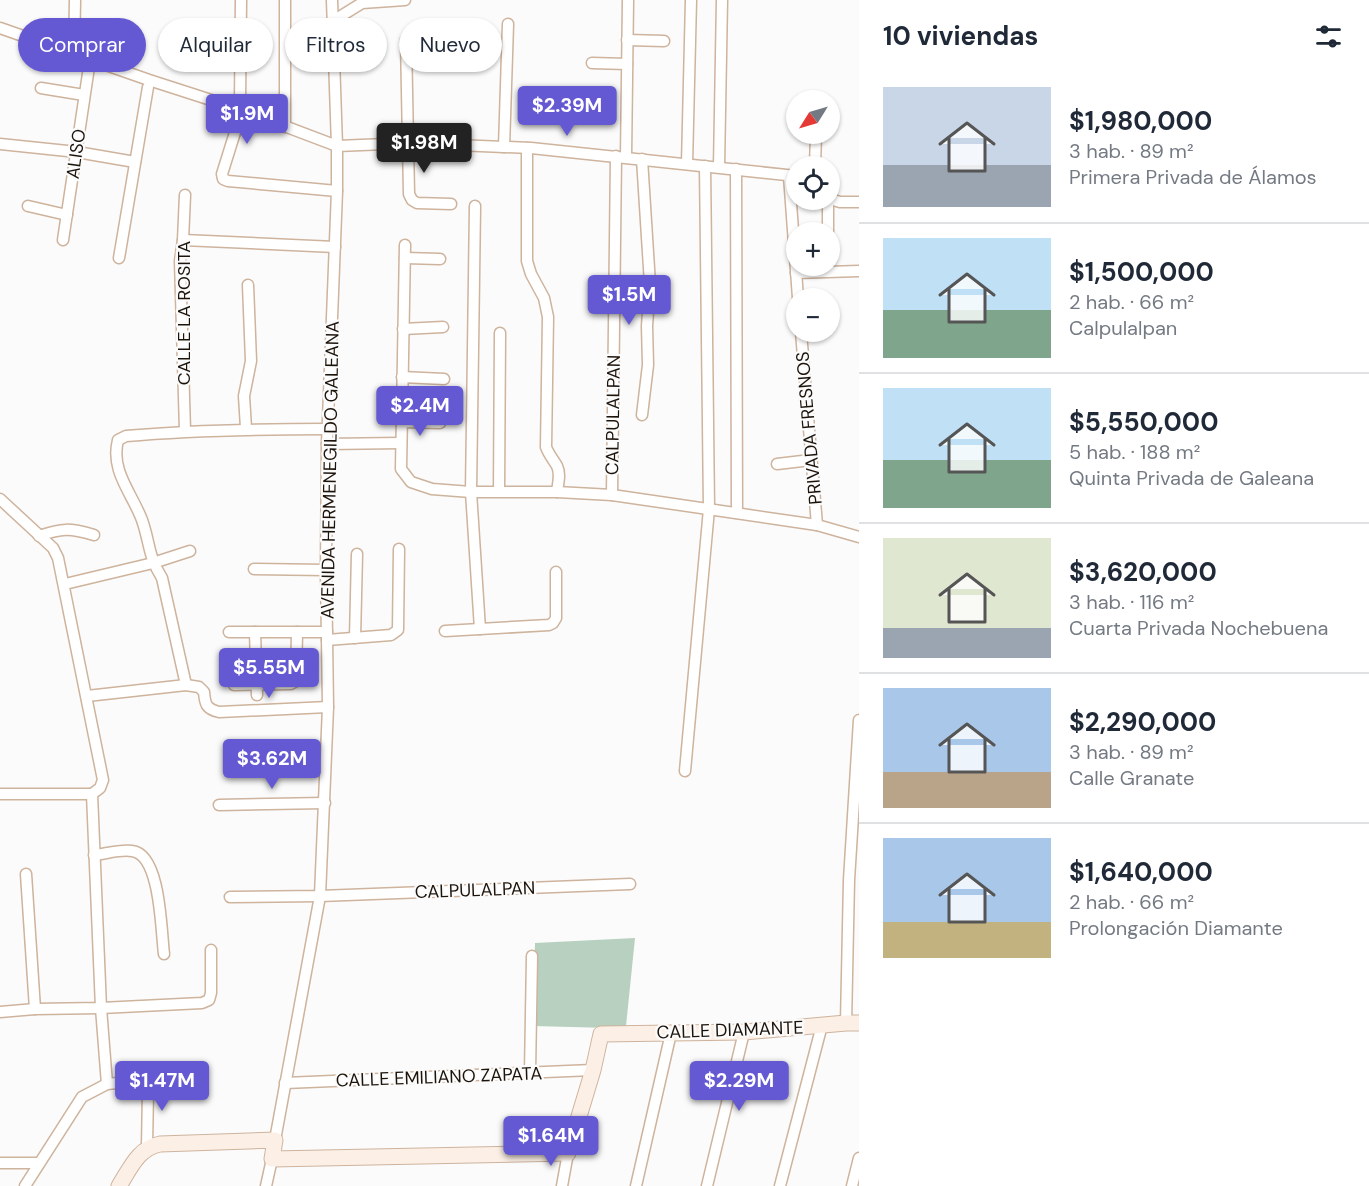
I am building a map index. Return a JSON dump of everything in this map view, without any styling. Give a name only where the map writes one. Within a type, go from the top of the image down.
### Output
[{"type":"street","points":[[75,0],[75,18]]},
{"type":"street","points":[[241,0],[241,106],[222,174],[223,179],[228,182],[337,191]]},
{"type":"street","points":[[285,0],[285,127]]},
{"type":"street","name":"AVENIDA HERMENEGILDO GALEANA","points":[[333,0],[333,18]]},
{"type":"street","points":[[338,18],[362,3],[405,0]]},
{"type":"street","name":"CALPULALPAN","points":[[612,495],[621,156],[627,64],[627,0]]},
{"type":"street","points":[[687,164],[691,0]]},
{"type":"street","points":[[719,167],[722,0]]},
{"type":"street","points":[[504,147],[508,24]]},
{"type":"street","points":[[0,28],[18,34]]},
{"type":"street","points":[[627,40],[664,41]]},
{"type":"street","points":[[591,63],[627,64]]},
{"type":"street","name":"ALISO","points":[[63,240],[88,72]]},
{"type":"street","points":[[127,72],[241,106],[285,127],[337,146],[410,143],[527,148],[621,156],[786,175]]},
{"type":"street","name":"AVENIDA HERMENEGILDO GALEANA","points":[[266,1186],[320,896],[328,707],[327,444],[337,191],[335,72]]},
{"type":"street","points":[[407,72],[409,194],[412,201],[417,203],[452,204]]},
{"type":"street","points":[[41,87],[84,94]]},
{"type":"street","points":[[119,258],[148,87]]},
{"type":"street","points":[[0,144],[77,152],[135,162]]},
{"type":"street","points":[[527,148],[527,261],[544,298],[548,317],[546,447],[560,474],[556,492]]},
{"type":"street","points":[[642,159],[650,284],[647,326],[648,366],[642,415]]},
{"type":"street","points":[[685,771],[709,509],[705,166]]},
{"type":"street","points":[[736,169],[737,513]]},
{"type":"street","name":"CALLE LA ROSITA","points":[[185,195],[180,261],[185,431]]},
{"type":"street","points":[[840,201],[859,202]]},
{"type":"street","points":[[28,206],[67,215]]},
{"type":"street","points":[[475,206],[471,492],[480,629]]},
{"type":"street","points":[[183,240],[335,247]]},
{"type":"street","points":[[405,245],[401,469],[411,482],[432,489],[471,492],[556,492],[612,495],[817,525],[859,537]]},
{"type":"street","points":[[405,258],[440,259]]},
{"type":"street","points":[[840,270],[859,271]]},
{"type":"street","points":[[246,428],[244,396],[251,361],[248,285]]},
{"type":"street","points":[[403,329],[443,327]]},
{"type":"street","points":[[499,491],[500,333]]},
{"type":"street","name":"PRIVADA FRESNOS","points":[[802,342],[817,525]]},
{"type":"street","points":[[402,377],[444,379]]},
{"type":"street","points":[[401,422],[440,423]]},
{"type":"street","points":[[186,685],[162,578],[153,563],[142,521],[120,475],[115,450],[118,440],[126,436],[185,431],[246,428],[328,429]]},
{"type":"street","points":[[327,444],[401,443]]},
{"type":"street","points":[[777,464],[811,460]]},
{"type":"street","points":[[0,499],[52,548],[58,558],[104,780],[100,788],[92,794],[0,794]]},
{"type":"street","points":[[39,536],[61,528],[76,529],[93,535]]},
{"type":"street","points":[[229,632],[297,632],[355,638],[391,635],[398,630],[399,549]]},
{"type":"street","points":[[65,584],[153,563],[190,551]]},
{"type":"street","points":[[355,638],[357,554]]},
{"type":"street","points":[[254,569],[326,570]]},
{"type":"street","points":[[444,631],[554,623],[556,618],[556,572]]},
{"type":"street","points":[[255,632],[257,690]]},
{"type":"street","points":[[234,685],[257,690],[296,681],[297,632]]},
{"type":"street","points":[[87,696],[186,685],[199,687],[204,692],[205,703],[210,710],[219,712],[328,707]]},
{"type":"street","points":[[852,1023],[846,951],[854,880],[859,720]]},
{"type":"street","points":[[92,794],[106,1084]]},
{"type":"street","points":[[219,805],[325,803]]},
{"type":"street","points":[[94,855],[132,851],[141,854],[147,862],[155,878],[164,954]]},
{"type":"street","points":[[26,874],[35,1009]]},
{"type":"street","name":"CALPULALPAN","points":[[231,897],[320,896],[630,884]]},
{"type":"street","points":[[0,1012],[202,1003],[209,1000],[211,993],[211,950]]},
{"type":"street","points":[[846,951],[859,952]]},
{"type":"street","points":[[530,1073],[532,956]]},
{"type":"street","name":"CALLE DIAMANTE","points":[[593,1070],[601,1034],[744,1032],[852,1023]]},
{"type":"street","points":[[780,1186],[822,1025]]},
{"type":"street","points":[[708,1186],[744,1032]]},
{"type":"street","points":[[636,1186],[671,1033]]},
{"type":"street","points":[[562,1186],[568,1153],[593,1070]]},
{"type":"street","name":"CALLE EMILIANO ZAPATA","points":[[285,1083],[593,1070]]},
{"type":"street","points":[[25,1186],[82,1097],[106,1084],[138,1081],[144,1084],[147,1090],[147,1147]]},
{"type":"street","points":[[119,1186],[147,1147],[160,1144],[275,1140]]},
{"type":"street","points":[[272,1158],[568,1153]]},
{"type":"street","points":[[852,1186],[859,1158]]},
{"type":"street","points":[[0,1163],[39,1162]]},
{"type":"green space","points":[[635,938],[626,1026],[610,1028],[533,1026],[535,943]]}]
